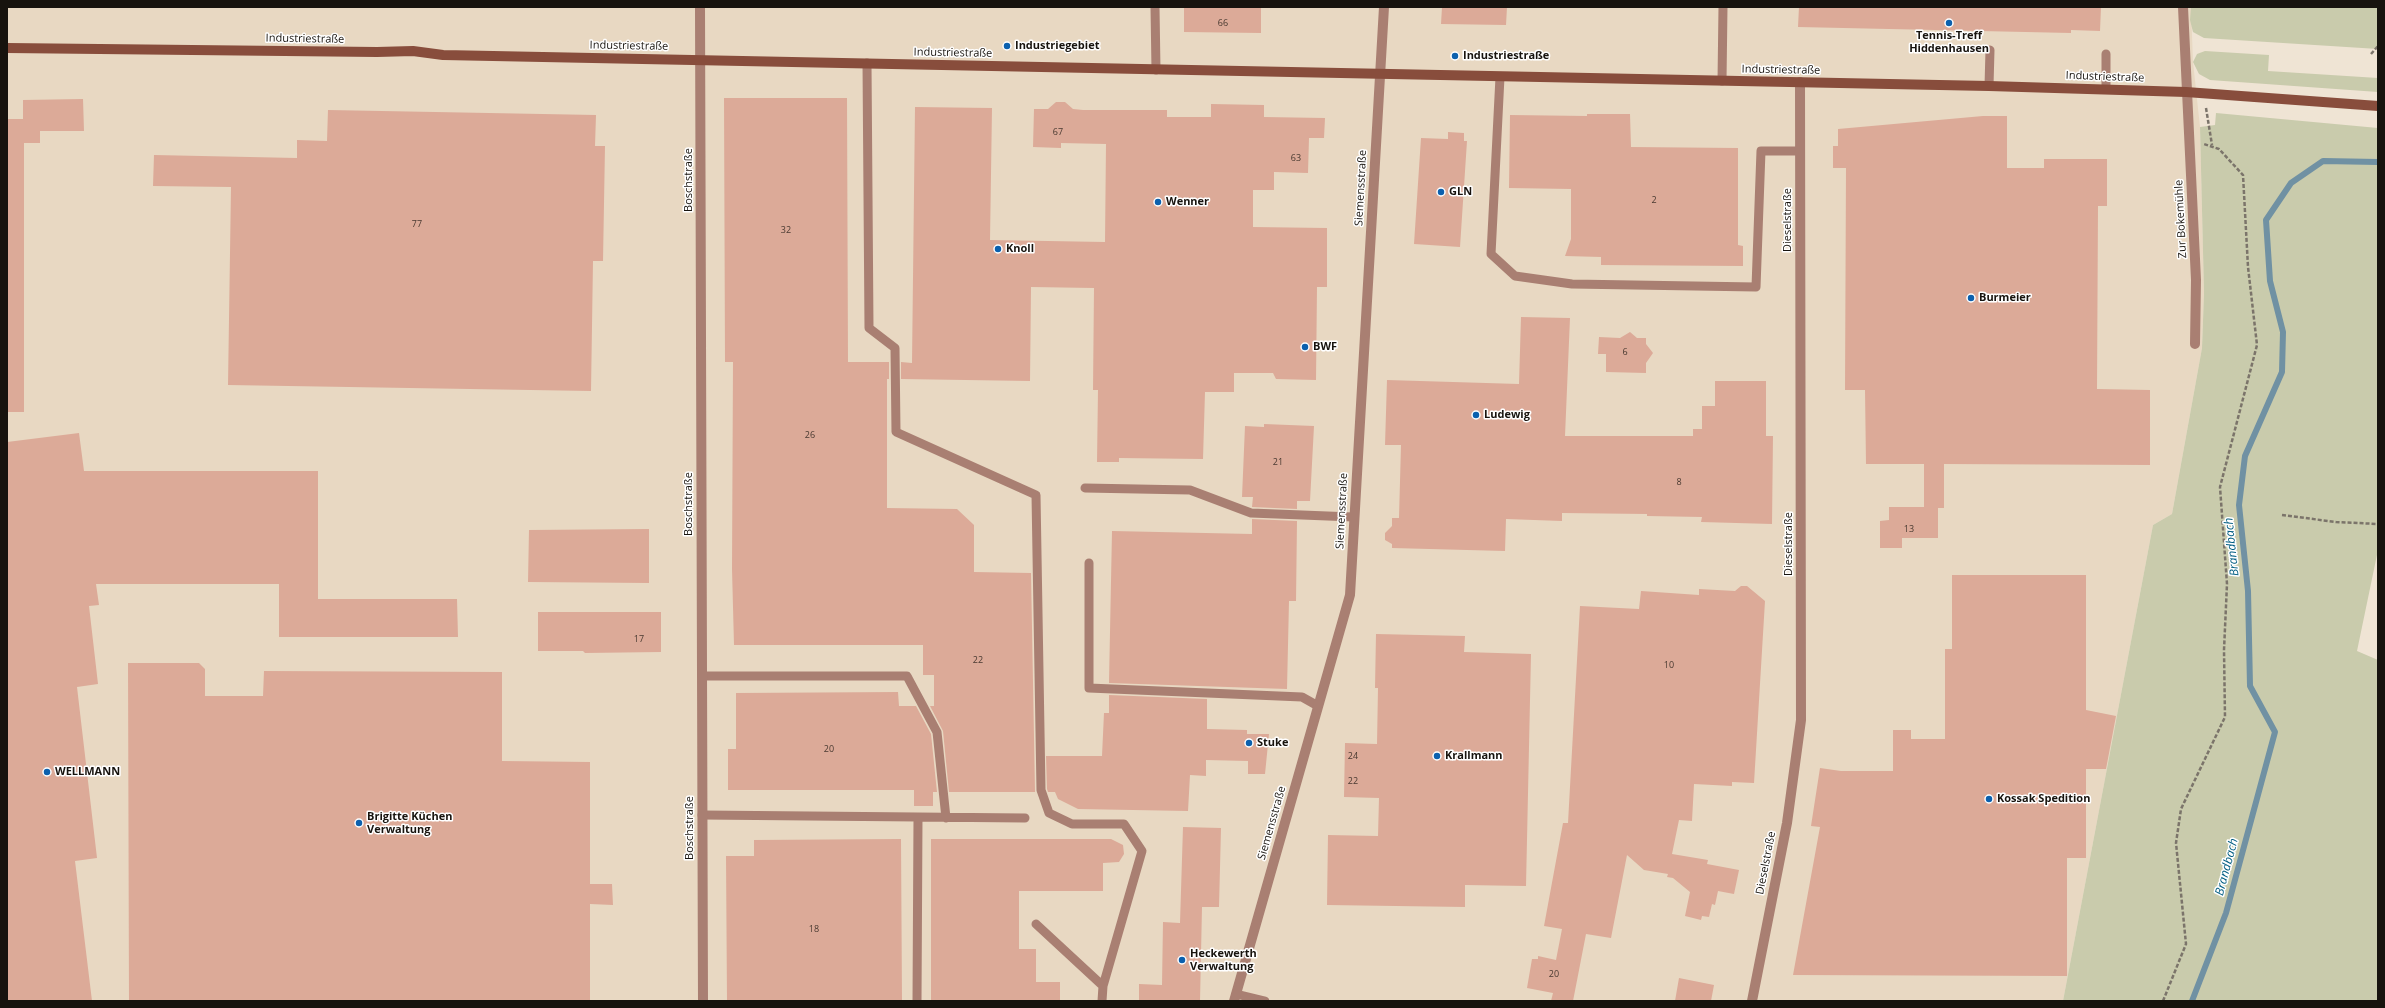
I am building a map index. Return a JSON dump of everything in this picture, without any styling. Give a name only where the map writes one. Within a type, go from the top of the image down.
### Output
[{"type":"street","name":"Boschstraße","points":[[700,7],[703,1001]]},
{"type":"street","name":"Siemensstraße","points":[[1235,997],[1350,594],[1353,517],[1384,7]]},
{"type":"street","name":"Zur Bokemühle","points":[[2183,7],[2196,280],[2195,344]]},
{"type":"street","name":"Industriestraße","points":[[7,48],[376,52],[413,51],[443,55],[1380,75],[1989,86],[2206,93],[2378,106]]},
{"type":"street","name":"Dieselstraße","points":[[1752,1001],[1787,823],[1801,720],[1800,82]]},
{"type":"lane","points":[[1155,7],[1156,70]]},
{"type":"lane","points":[[1722,81],[1723,7]]},
{"type":"lane","points":[[1989,86],[1990,50]]},
{"type":"lane","points":[[2106,54],[2106,89]]},
{"type":"lane","points":[[867,63],[868,328],[895,348],[896,432],[1036,495],[1041,790],[1049,813],[1072,824],[1124,824],[1142,851],[1103,986],[1102,1001]]},
{"type":"lane","points":[[1500,77],[1491,254],[1515,276],[1572,284],[1756,287],[1761,151],[1800,151]]},
{"type":"lane","points":[[1084,488],[1190,490],[1251,514],[1353,517]]},
{"type":"lane","points":[[1089,563],[1089,688],[1302,697],[1318,706]]},
{"type":"lane","points":[[702,676],[907,676],[937,732],[946,818]]},
{"type":"lane","points":[[702,815],[1025,818]]},
{"type":"lane","points":[[917,1001],[918,818]]},
{"type":"lane","points":[[1036,924],[1103,986]]},
{"type":"lane","points":[[1235,997],[1265,1001]]},
{"type":"path","points":[[2371,54],[2378,46]]},
{"type":"path","points":[[2163,1001],[2186,944],[2176,843],[2181,810],[2225,717],[2224,650],[2227,584],[2220,487],[2257,345],[2248,267],[2243,175],[2219,149],[2212,146],[2206,93]]},
{"type":"path","points":[[2282,515],[2336,522],[2378,524]]},
{"type":"shaded area","points":[[7,7],[2191,7],[2193,62],[2200,127],[2204,293],[2202,348],[2172,514],[2153,525],[2063,1001],[7,1001]]},
{"type":"green space","points":[[2191,7],[2378,7],[2378,49],[2204,38],[2193,32],[2190,20]]},
{"type":"green space","points":[[2205,51],[2269,55],[2268,71],[2378,78],[2378,92],[2210,80],[2199,74],[2193,62],[2197,54]]},
{"type":"green space","points":[[2216,113],[2378,128],[2378,550],[2357,651],[2378,660],[2378,1001],[2063,1001],[2153,525],[2172,514],[2202,348],[2204,293],[2200,127],[2215,125]]},
{"type":"building","points":[[1184,7],[1261,7],[1261,33],[1184,32]]},
{"type":"building","points":[[1442,7],[1507,7],[1506,25],[1441,24]]},
{"type":"building","name":"Tennis-Treff Hiddenhausen","points":[[1799,7],[2101,7],[2100,31],[2071,30],[2071,33],[1798,27]]},
{"type":"building","points":[[724,98],[847,98],[848,362],[889,362],[889,379],[887,379],[887,508],[957,509],[974,525],[974,572],[1031,573],[1035,792],[949,792],[943,731],[930,706],[934,706],[934,675],[923,675],[923,645],[734,645],[732,569],[733,362],[725,362]]},
{"type":"building","points":[[83,99],[84,131],[40,131],[40,143],[24,143],[24,412],[7,412],[7,119],[23,119],[23,100]]},
{"type":"building","points":[[1056,102],[1065,102],[1073,109],[1083,110],[1167,110],[1167,117],[1211,117],[1211,104],[1264,105],[1264,117],[1325,118],[1324,138],[1309,138],[1308,173],[1274,172],[1274,190],[1253,190],[1253,227],[1327,228],[1327,287],[1317,287],[1316,380],[1276,379],[1273,373],[1234,373],[1234,392],[1205,392],[1203,459],[1119,458],[1119,462],[1097,462],[1098,390],[1093,390],[1094,288],[1031,287],[1030,381],[901,379],[901,362],[912,363],[915,107],[992,108],[990,240],[1105,242],[1106,144],[1061,143],[1061,148],[1033,147],[1034,109],[1048,109]]},
{"type":"building","points":[[328,110],[596,115],[595,146],[605,146],[603,261],[593,261],[591,391],[228,385],[231,187],[153,186],[154,155],[297,158],[297,140],[327,141]]},
{"type":"building","points":[[1587,114],[1630,114],[1631,147],[1738,148],[1738,245],[1743,246],[1743,266],[1601,265],[1601,257],[1565,256],[1571,239],[1571,189],[1509,188],[1510,115],[1587,116]]},
{"type":"building","name":"Burmeier","points":[[1983,116],[2007,116],[2007,168],[2044,168],[2044,159],[2107,159],[2107,206],[2098,206],[2097,389],[2150,390],[2150,465],[1944,464],[1944,508],[1938,508],[1938,538],[1902,538],[1902,548],[1880,548],[1880,521],[1889,520],[1889,507],[1924,507],[1924,464],[1866,464],[1865,390],[1845,390],[1846,168],[1833,168],[1833,146],[1838,146],[1838,129]]},
{"type":"building","name":"GLN","points":[[1448,132],[1464,133],[1464,141],[1467,141],[1460,247],[1414,244],[1421,138],[1448,139]]},
{"type":"building","points":[[1521,317],[1570,318],[1565,436],[1693,436],[1693,429],[1702,429],[1702,406],[1715,406],[1715,381],[1766,381],[1766,436],[1773,436],[1772,524],[1701,522],[1702,517],[1647,516],[1647,514],[1562,513],[1562,521],[1506,519],[1505,551],[1392,548],[1392,544],[1385,540],[1385,533],[1392,526],[1392,518],[1399,518],[1401,445],[1385,445],[1387,380],[1519,384]]},
{"type":"building","points":[[1630,332],[1637,338],[1646,338],[1646,344],[1653,353],[1646,363],[1646,373],[1606,372],[1606,354],[1598,354],[1599,337],[1620,338]]},
{"type":"building","points":[[1264,424],[1314,426],[1310,501],[1297,501],[1297,509],[1252,507],[1253,497],[1242,497],[1245,426],[1264,427]]},
{"type":"building","points":[[79,433],[84,471],[318,471],[318,599],[457,599],[458,637],[279,637],[279,584],[96,584],[99,605],[89,606],[98,684],[77,687],[97,858],[75,861],[92,1001],[7,1001],[7,442]]},
{"type":"building","points":[[1252,519],[1297,521],[1296,601],[1289,601],[1287,689],[1109,683],[1112,531],[1252,534]]},
{"type":"building","points":[[649,529],[649,583],[528,582],[529,530]]},
{"type":"building","name":"Kossak Spedition","points":[[1952,575],[2086,575],[2086,710],[2116,716],[2106,769],[2086,769],[2086,858],[2067,858],[2067,976],[1793,975],[1820,827],[1811,826],[1820,768],[1841,771],[1893,771],[1893,730],[1911,730],[1911,739],[1945,739],[1945,649],[1952,649]]},
{"type":"building","points":[[1741,586],[1747,586],[1765,601],[1754,783],[1732,782],[1732,786],[1694,784],[1692,821],[1679,820],[1672,854],[1708,860],[1707,864],[1739,870],[1734,894],[1718,891],[1715,905],[1712,904],[1709,917],[1702,916],[1701,920],[1685,916],[1690,892],[1673,878],[1667,877],[1668,874],[1644,870],[1627,855],[1611,938],[1586,934],[1573,1001],[1551,1001],[1553,993],[1527,988],[1532,959],[1538,959],[1538,956],[1556,960],[1562,929],[1544,926],[1563,823],[1568,823],[1580,606],[1639,609],[1641,591],[1699,595],[1699,589],[1735,591]]},
{"type":"building","points":[[538,612],[661,612],[661,652],[585,653],[583,651],[538,651]]},
{"type":"building","name":"Krallmann","points":[[1376,634],[1465,636],[1464,652],[1531,654],[1526,886],[1465,885],[1465,907],[1327,905],[1328,835],[1378,836],[1379,798],[1344,797],[1345,743],[1377,744],[1378,688],[1375,688]]},
{"type":"building","name":"Brigitte Küchen Verwaltung","points":[[128,663],[199,663],[205,669],[205,696],[263,696],[264,671],[502,672],[502,761],[590,762],[590,884],[612,884],[613,905],[590,904],[590,1001],[129,1001]]},
{"type":"building","points":[[898,692],[899,706],[916,706],[931,734],[937,792],[933,792],[933,806],[914,806],[914,790],[728,790],[728,749],[736,749],[736,693]]},
{"type":"building","points":[[1109,695],[1207,699],[1207,729],[1247,730],[1247,734],[1269,734],[1265,774],[1248,774],[1248,761],[1206,760],[1206,776],[1190,775],[1188,811],[1078,809],[1058,799],[1055,792],[1048,792],[1047,789],[1046,756],[1102,756],[1104,713],[1109,713]]},
{"type":"building","points":[[1183,827],[1221,828],[1219,907],[1202,907],[1200,1001],[1139,1001],[1139,984],[1162,985],[1163,922],[1180,923]]},
{"type":"building","points":[[901,839],[902,1001],[727,1001],[726,856],[754,856],[754,840]]},
{"type":"building","points":[[931,839],[1111,839],[1123,845],[1124,854],[1119,862],[1103,863],[1103,891],[1019,891],[1019,949],[1036,949],[1036,982],[1060,982],[1060,1001],[931,1001]]},
{"type":"building","points":[[1679,978],[1714,985],[1711,1001],[1675,1001]]},
{"type":"waterway","name":"Brandbach","points":[[2192,1001],[2226,913],[2275,732],[2250,686],[2248,591],[2239,505],[2245,456],[2282,372],[2283,332],[2270,281],[2266,220],[2291,183],[2323,161],[2378,162]]},
{"type":"place","name":"Tennis-Treff Hiddenhausen","points":[[1949,23]]},
{"type":"place","name":"Industriegebiet","points":[[1007,46]]},
{"type":"place","name":"Industriestraße","points":[[1455,56]]},
{"type":"place","name":"GLN","points":[[1441,192]]},
{"type":"place","name":"Wenner","points":[[1158,202]]},
{"type":"place","name":"Knoll","points":[[998,249]]},
{"type":"place","name":"Burmeier","points":[[1971,298]]},
{"type":"place","name":"BWF","points":[[1305,347]]},
{"type":"place","name":"Ludewig","points":[[1476,415]]},
{"type":"place","name":"Stuke","points":[[1249,743]]},
{"type":"place","name":"Krallmann","points":[[1437,756]]},
{"type":"place","name":"WELLMANN","points":[[47,772]]},
{"type":"place","name":"Kossak Spedition","points":[[1989,799]]},
{"type":"place","name":"Brigitte Küchen Verwaltung","points":[[359,823]]},
{"type":"place","name":"Heckewerth Verwaltung","points":[[1182,960]]}]
